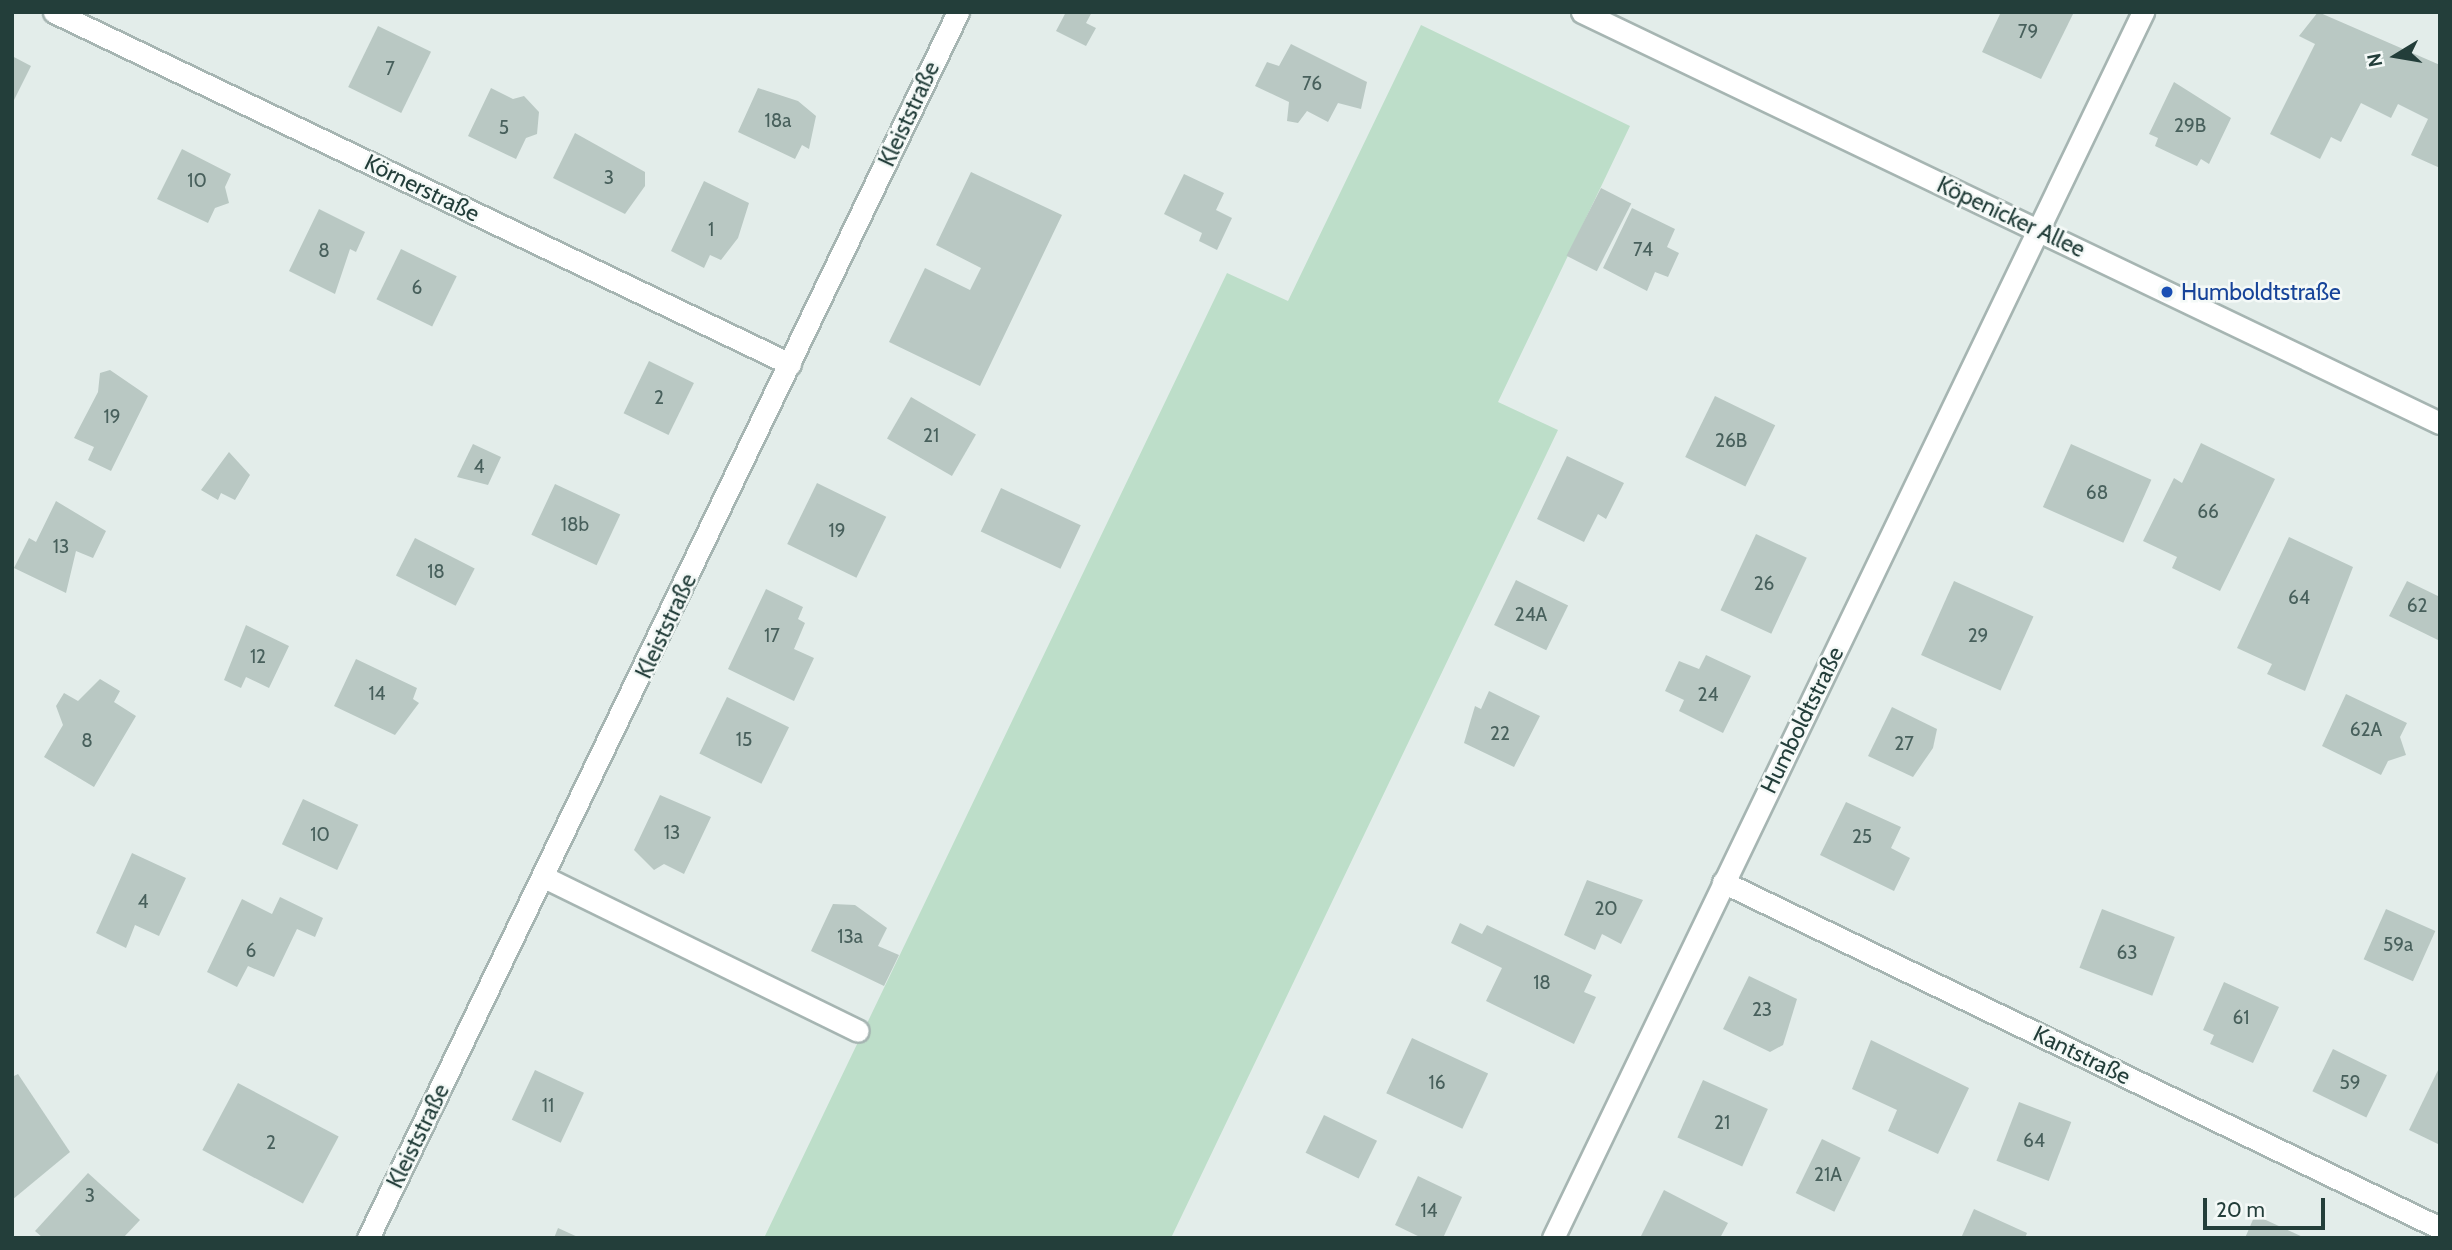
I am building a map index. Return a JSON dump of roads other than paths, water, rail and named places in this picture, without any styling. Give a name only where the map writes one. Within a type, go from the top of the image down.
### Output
[{"type":"street","name":"Körnerstraße","points":[[54,12],[790,364]]},
{"type":"street","name":"Kleiststraße","points":[[368,1238],[546,878],[958,12]]},
{"type":"street","name":"Köpenicker Allee","points":[[1582,12],[2440,423]]},
{"type":"street","name":"Humboldtstraße","points":[[1553,1238],[2040,231],[2143,12]]},
{"type":"street","points":[[546,878],[858,1031]]},
{"type":"street","name":"Kantstraße","points":[[1723,882],[2440,1228]]},
{"type":"place","name":"Humboldtstraße","points":[[2167,292]]}]
